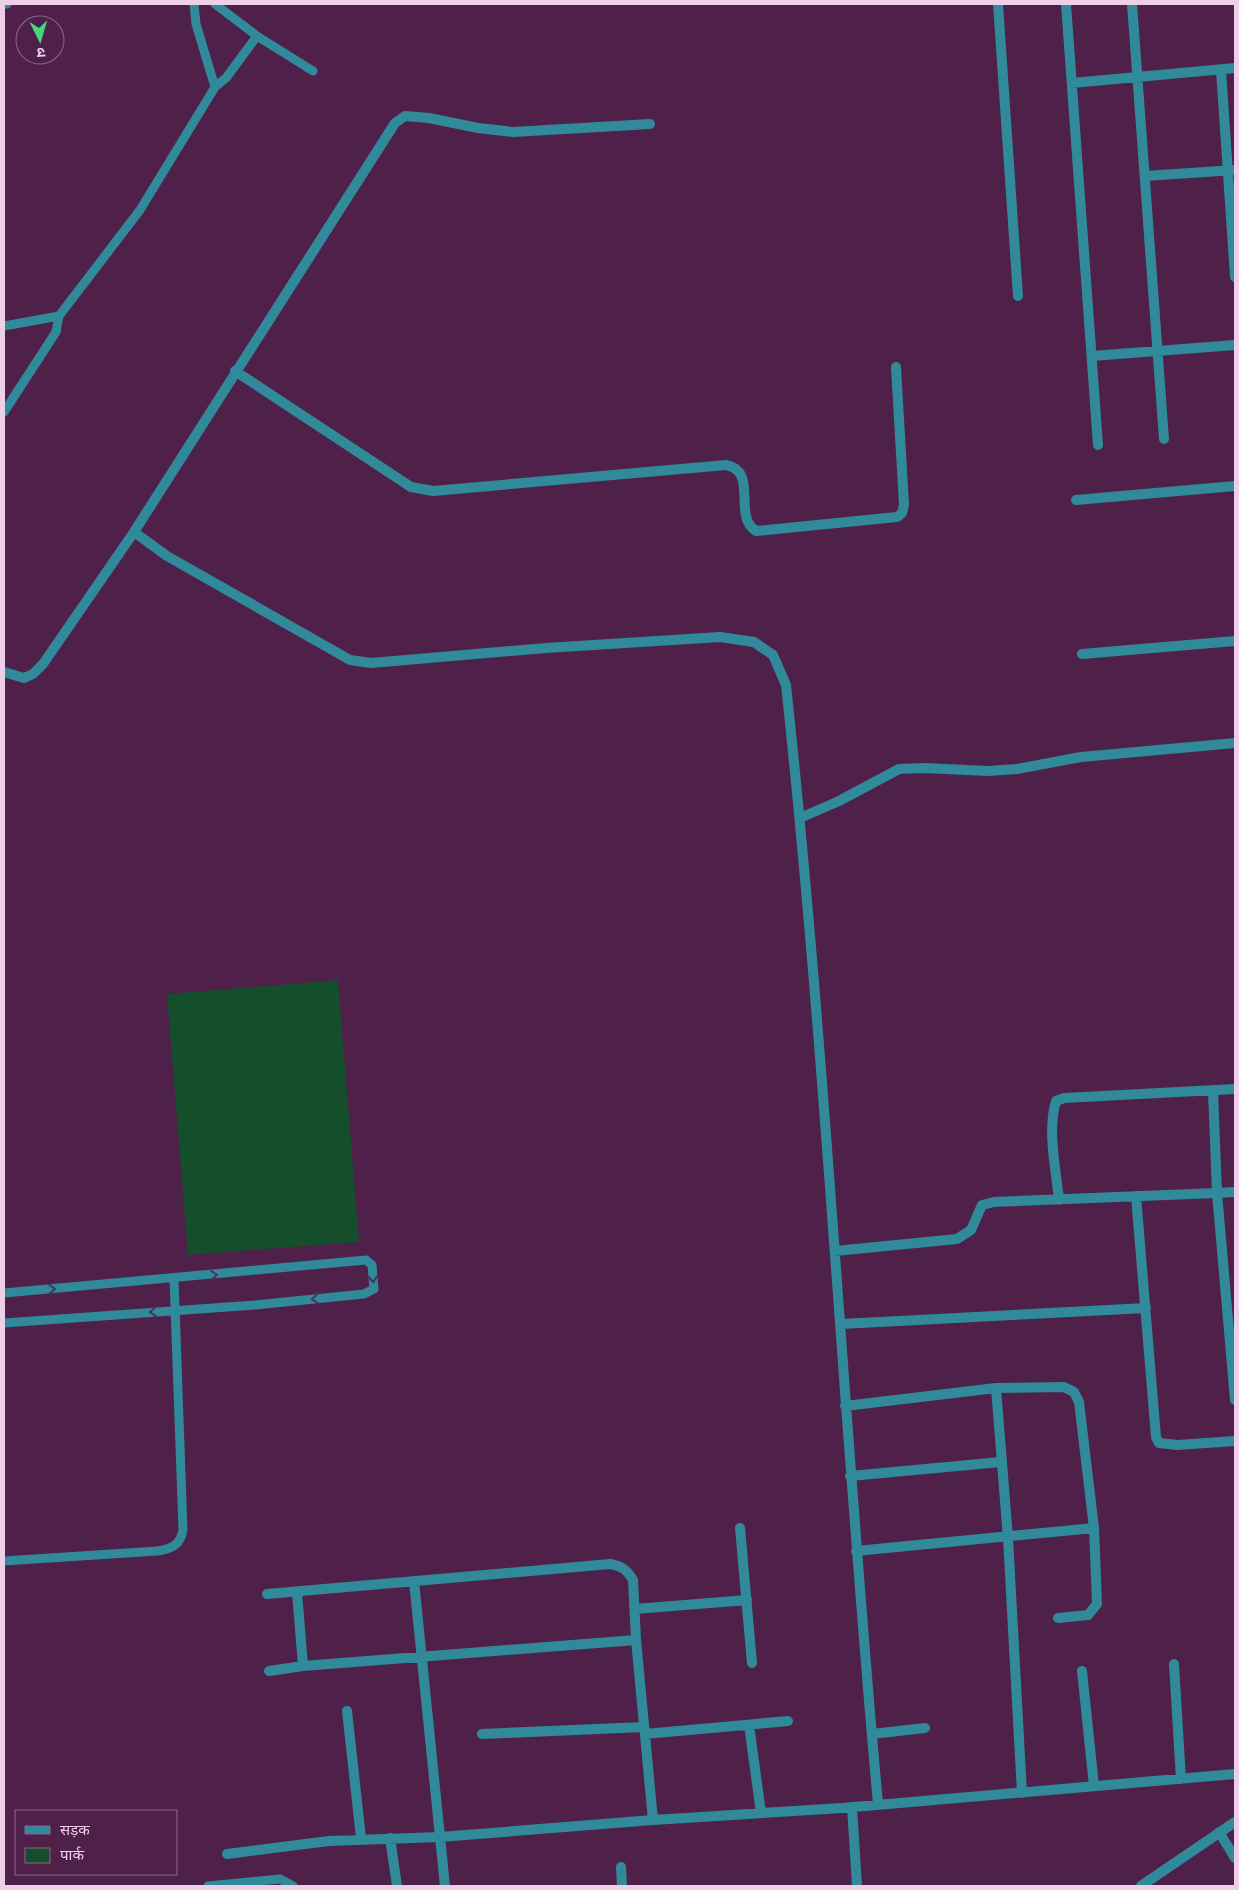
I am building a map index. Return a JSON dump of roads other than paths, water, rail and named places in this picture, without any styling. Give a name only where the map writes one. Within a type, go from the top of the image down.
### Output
[{"type":"street","points":[[998,4],[1018,296]]},
{"type":"street","points":[[1066,4],[1098,446]]},
{"type":"street","points":[[1132,4],[1164,439]]},
{"type":"street","points":[[1072,83],[1235,68]]},
{"type":"street","points":[[1221,70],[1232,170],[1235,277]]},
{"type":"street","points":[[4,672],[24,678],[33,674],[43,664],[134,532],[395,123],[405,116],[429,118],[478,128],[514,132],[650,124]]},
{"type":"street","points":[[1145,176],[1232,170]]},
{"type":"street","points":[[1092,356],[1235,345]]},
{"type":"street","points":[[235,371],[411,487],[433,491],[726,465],[740,471],[743,482],[746,520],[749,527],[756,531],[897,517],[902,513],[904,504],[896,367]]},
{"type":"street","points":[[1076,500],[1235,486]]},
{"type":"street","points":[[134,532],[167,556],[350,660],[371,663],[668,639],[720,637],[754,642],[773,655],[786,685],[800,818],[835,1250],[850,1476],[878,1804]]},
{"type":"street","points":[[1082,654],[1235,641]]},
{"type":"street","points":[[800,818],[839,801],[898,769],[923,768],[988,771],[1017,769],[1081,757],[1235,743]]},
{"type":"street","points":[[1059,1200],[1053,1134],[1053,1110],[1056,1101],[1064,1098],[1235,1089]]},
{"type":"street","points":[[1213,1091],[1217,1193],[1235,1400]]},
{"type":"street","points":[[835,1250],[957,1239],[971,1230],[982,1205],[1235,1192]]},
{"type":"street","points":[[1136,1196],[1155,1432],[1159,1443],[1177,1445],[1235,1441]]},
{"type":"street","points":[[840,1324],[1146,1308]]},
{"type":"street","points":[[845,1406],[996,1388],[1064,1387],[1074,1392],[1079,1402],[1094,1528],[1097,1604],[1088,1615],[1058,1618]]},
{"type":"street","points":[[996,1388],[1008,1538],[1022,1793]]},
{"type":"street","points":[[850,1476],[1001,1462]]},
{"type":"street","points":[[740,1528],[752,1663]]},
{"type":"street","points":[[856,1551],[1008,1538],[1094,1528]]},
{"type":"street","points":[[268,1594],[610,1564],[620,1566],[629,1572],[633,1580],[636,1640],[653,1820]]},
{"type":"street","points":[[414,1581],[445,1886]]},
{"type":"street","points":[[297,1592],[303,1666]]},
{"type":"street","points":[[634,1609],[747,1600]]},
{"type":"street","points":[[269,1671],[303,1666],[636,1640]]},
{"type":"street","points":[[1174,1664],[1181,1779]]},
{"type":"street","points":[[1082,1671],[1094,1786]]},
{"type":"street","points":[[348,1711],[361,1838]]},
{"type":"street","points":[[482,1734],[644,1731],[788,1721]]},
{"type":"street","points":[[749,1725],[761,1813]]},
{"type":"street","points":[[872,1734],[925,1728]]},
{"type":"street","points":[[227,1854],[361,1838],[440,1837],[852,1807],[1181,1779],[1235,1772]]},
{"type":"street","points":[[852,1807],[857,1886]]},
{"type":"street","points":[[1141,1886],[1235,1822]]},
{"type":"street","points":[[1220,1832],[1235,1858]]},
{"type":"street","points":[[390,1838],[397,1886]]},
{"type":"street","points":[[621,1867],[622,1886]]},
{"type":"lane","points":[[194,4],[196,24],[215,87]]},
{"type":"lane","points":[[215,4],[257,36],[313,71]]},
{"type":"lane","points":[[4,412],[56,332],[59,316],[140,210],[215,87],[226,78],[257,36]]},
{"type":"lane","points":[[4,326],[59,316]]},
{"type":"lane","points":[[4,1293],[366,1260],[372,1265],[374,1289],[368,1293],[354,1295],[174,1311],[4,1323]]},
{"type":"lane","points":[[4,1561],[157,1551],[176,1546],[181,1539],[183,1530],[174,1279]]},
{"type":"lane","points":[[208,1886],[280,1879],[294,1886]]}]
